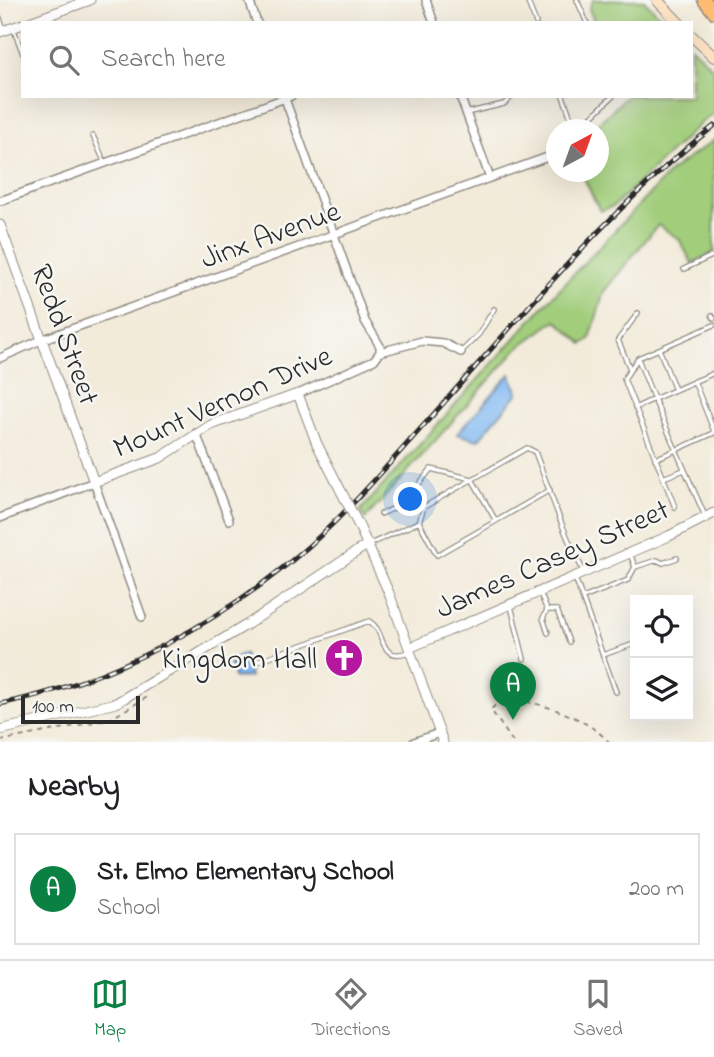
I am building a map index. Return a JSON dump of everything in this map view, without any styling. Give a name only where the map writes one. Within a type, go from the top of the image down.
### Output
[{"type":"highway","points":[[706,0],[714,5]]},
{"type":"highway","points":[[706,0],[714,12]]},
{"type":"main road","points":[[657,0],[677,21]]},
{"type":"main road","points":[[693,36],[714,57]]},
{"type":"street","points":[[32,21],[90,0]]},
{"type":"street","points":[[249,0],[256,21]]},
{"type":"street","points":[[426,0],[433,21]]},
{"type":"street","points":[[0,201],[283,98]]},
{"type":"street","points":[[286,98],[365,321],[380,346],[380,352]]},
{"type":"street","points":[[461,98],[490,178]]},
{"type":"street","name":"Jinx Avenue","points":[[0,358],[41,340],[546,158]]},
{"type":"street","name":"Redd Street","points":[[0,225],[142,617]]},
{"type":"street","name":"Mount Vernon Drive","points":[[0,518],[160,458],[196,433],[218,422],[298,394],[374,360],[380,352],[422,341],[443,343],[461,352]]},
{"type":"street","points":[[298,394],[317,444],[368,544],[389,593],[441,737],[414,742]]},
{"type":"street","points":[[196,433],[229,520]]},
{"type":"street","name":"James Casey Street","points":[[410,649],[629,553],[710,514]]},
{"type":"street","points":[[0,730],[116,703],[248,624],[368,544]]},
{"type":"lane","points":[[527,0],[535,21]]},
{"type":"lane","points":[[577,0],[586,21]]},
{"type":"lane","points":[[0,18],[13,28],[21,49]]},
{"type":"lane","points":[[466,113],[504,104],[511,98]]},
{"type":"lane","points":[[564,98],[573,124],[584,124],[611,98]]},
{"type":"lane","points":[[93,136],[105,163]]},
{"type":"lane","points":[[684,270],[714,255]]},
{"type":"lane","points":[[461,352],[480,334],[494,309]]},
{"type":"lane","points":[[629,369],[618,340],[638,313]]},
{"type":"lane","points":[[675,507],[624,379],[638,358],[714,325]]},
{"type":"lane","points":[[659,349],[675,390]]},
{"type":"lane","points":[[638,358],[684,470],[710,514]]},
{"type":"lane","points":[[635,408],[714,373]]},
{"type":"lane","points":[[655,459],[714,432],[694,382]]},
{"type":"lane","points":[[708,417],[714,414]]},
{"type":"lane","points":[[550,490],[437,555],[419,522],[424,507],[527,448],[535,452],[550,490],[573,552],[583,598],[616,692]]},
{"type":"lane","points":[[424,507],[415,489],[431,470],[472,479],[496,521]]},
{"type":"lane","points":[[663,478],[684,470]]},
{"type":"lane","points":[[381,514],[419,497]]},
{"type":"lane","points":[[368,544],[419,522]]},
{"type":"lane","points":[[629,553],[635,567]]},
{"type":"lane","points":[[583,598],[628,580],[635,567],[657,560],[663,563],[677,558]]},
{"type":"lane","points":[[539,592],[547,610]]},
{"type":"lane","points":[[510,604],[524,659]]},
{"type":"lane","points":[[547,610],[543,618],[548,633]]},
{"type":"lane","points":[[547,610],[557,610],[569,642]]},
{"type":"lane","points":[[256,662],[369,621],[375,624],[384,646],[390,652],[399,656],[410,649]]},
{"type":"lane","points":[[603,655],[630,645]]},
{"type":"lane","points":[[610,673],[616,671]]},
{"type":"path","points":[[0,741],[110,719],[149,696]]},
{"type":"path","points":[[513,742],[491,710],[501,698],[516,699],[565,714],[601,734],[609,742]]},
{"type":"green space","points":[[593,0],[644,0],[665,21],[594,21],[589,9]]},
{"type":"green space","points":[[693,49],[714,69],[714,113],[614,206],[600,211],[586,182],[609,182],[609,119],[603,119],[625,98],[693,98]]},
{"type":"green space","points":[[714,140],[714,253],[692,263],[679,239],[658,225],[604,291],[590,339],[583,344],[556,320],[519,347],[365,519],[360,511],[550,299],[672,170]]},
{"type":"water","points":[[510,374],[518,393],[478,440],[457,434]]},
{"type":"water","points":[[244,654],[250,677],[234,678],[229,660]]},
{"type":"railway","points":[[0,704],[42,694],[125,664],[203,623],[275,574],[323,533],[363,492],[595,235],[673,160],[714,126]]},
{"type":"place","name":"Kingdom Hall","points":[[344,658]]},
{"type":"place","name":"St. Elmo Elementary School","points":[[513,720]]}]
